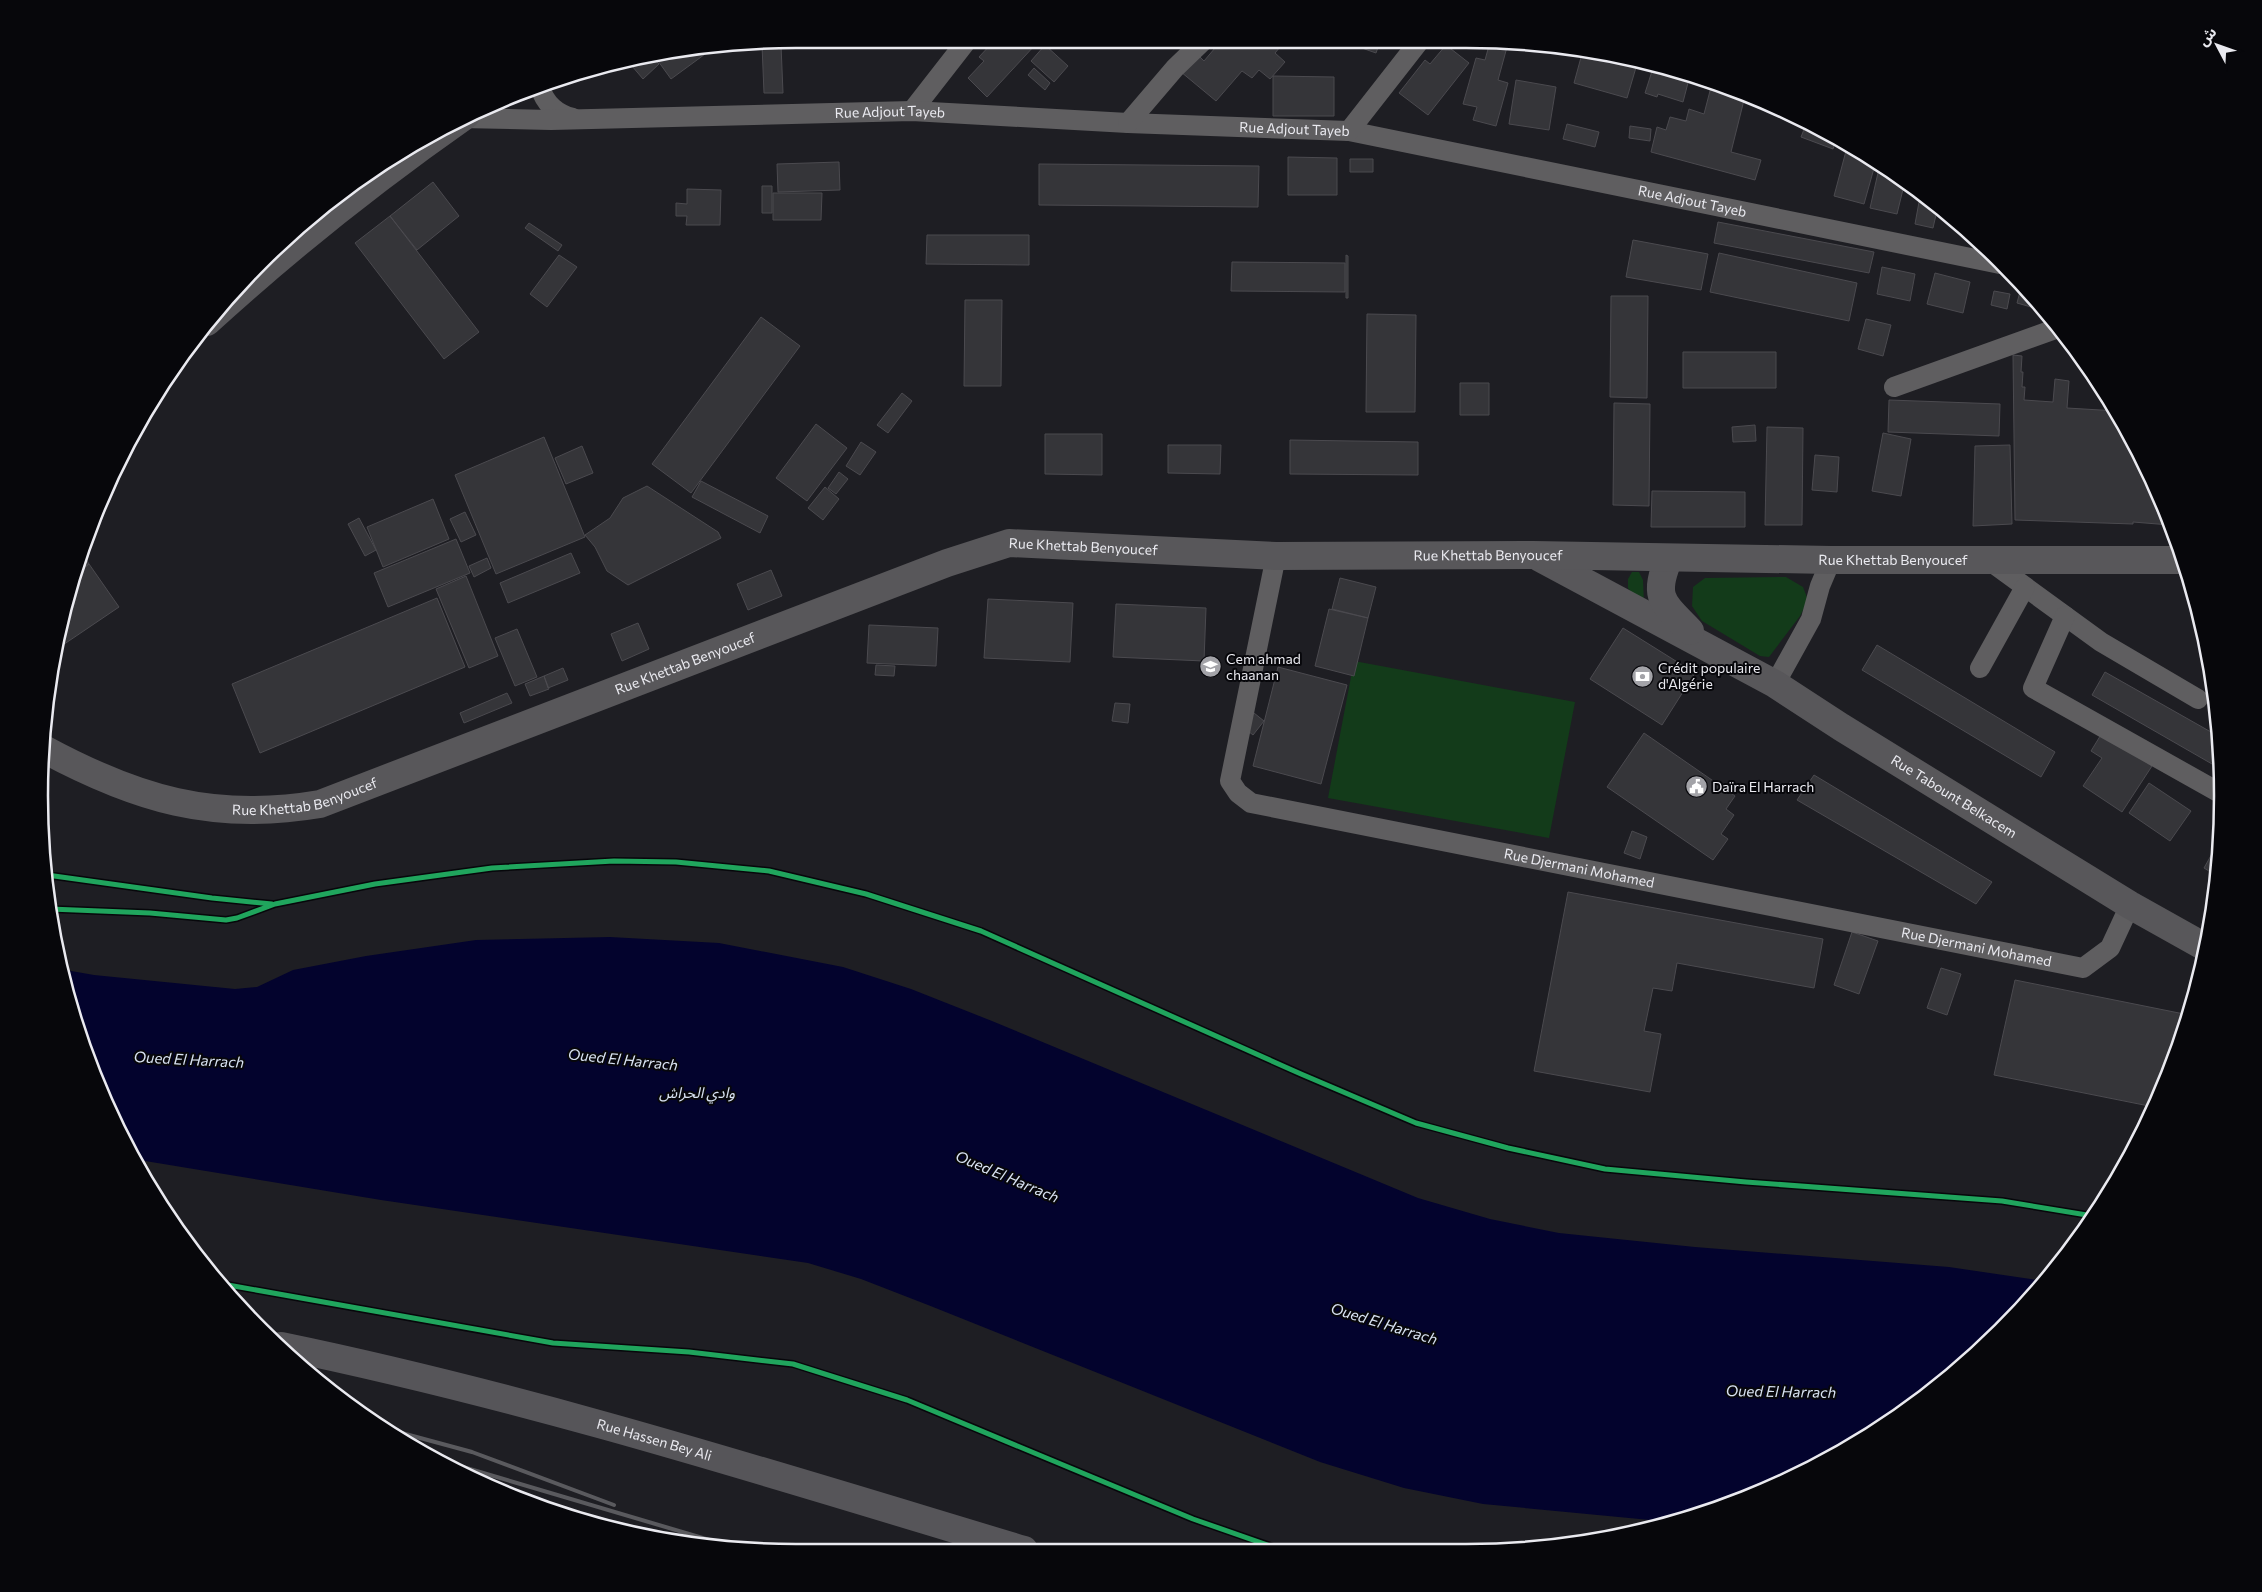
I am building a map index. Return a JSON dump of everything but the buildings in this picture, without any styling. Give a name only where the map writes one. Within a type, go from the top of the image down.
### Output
[{"type":"main road","points":[[261,273],[322,223],[421,149]]},
{"type":"main road","name":"Rue Khettab Benyoucef","points":[[49,752],[87,773],[152,797],[202,808],[288,809],[320,804],[947,563],[1009,543],[1276,556],[1534,555],[1831,560],[2176,560]]},
{"type":"main road","points":[[1534,555],[1704,645]]},
{"type":"main road","points":[[1623,603],[1613,587],[1612,579],[1613,572],[1624,558]]},
{"type":"main road","points":[[1669,558],[1662,576],[1660,592],[1672,613],[1704,645]]},
{"type":"main road","name":"Rue Tabount Belkacem","points":[[1704,645],[1775,684],[1841,728],[2130,905],[2200,944]]},
{"type":"main road","name":"Rue Hassen Bey Ali","points":[[291,1348],[419,1377],[642,1435],[1004,1544]]},
{"type":"street","points":[[912,111],[961,48]]},
{"type":"street","points":[[1128,123],[1175,68],[1196,48]]},
{"type":"street","points":[[1349,132],[1413,48]]},
{"type":"street","name":"Rue Adjout Tayeb","points":[[542,92],[550,106],[558,112],[575,119]]},
{"type":"street","name":"Rue Adjout Tayeb","points":[[479,119],[575,119],[912,111],[1128,123],[1349,132],[1990,262]]},
{"type":"street","points":[[1894,387],[2052,330]]},
{"type":"street","name":"Rue Djermani Mohamed","points":[[1276,556],[1230,781],[1238,793],[1251,803],[2083,968],[2110,948],[2130,905]]},
{"type":"street","points":[[1775,684],[1811,619],[1820,586],[1831,560]]},
{"type":"street","points":[[1987,560],[2101,642],[2198,699]]},
{"type":"street","points":[[1980,668],[2025,587]]},
{"type":"street","points":[[2065,616],[2033,688],[2214,790]]},
{"type":"green space","points":[[1632,572],[1639,572],[1643,580],[1644,603],[1641,605],[1628,588],[1628,579]]},
{"type":"green space","points":[[1786,577],[1803,587],[1808,600],[1800,616],[1769,657],[1760,656],[1702,621],[1692,606],[1693,587],[1705,578]]},
{"type":"green space","points":[[1354,661],[1575,702],[1549,838],[1328,798]]},
{"type":"water","name":"وادي الحراش","points":[[610,937],[719,943],[843,967],[911,989],[992,1021],[1418,1198],[1490,1219],[1559,1233],[1695,1247],[1949,1267],[2037,1280],[1960,1359],[1922,1390],[1840,1444],[1752,1488],[1707,1505],[1654,1520],[1483,1504],[1404,1488],[1320,1462],[928,1305],[861,1279],[808,1263],[381,1200],[143,1161],[104,1082],[87,1037],[69,971],[94,975],[235,989],[257,987],[293,970],[366,956],[476,940]]},
{"type":"tram line","points":[[311,225],[394,165]]},
{"type":"railway","points":[[406,1434],[472,1452],[614,1505]]},
{"type":"railway","points":[[468,1469],[705,1539]]},
{"type":"cycle path","points":[[57,909],[150,913],[226,920],[237,918],[275,904],[375,884],[492,868],[614,861],[676,862],[769,871],[866,894],[981,931],[1301,1074],[1416,1123],[1508,1148],[1605,1169],[1746,1182],[2002,1201],[2086,1215]]},
{"type":"cycle path","points":[[52,876],[212,898],[272,904]]},
{"type":"cycle path","points":[[229,1285],[553,1343],[689,1352],[793,1364],[907,1400],[1193,1519],[1265,1544]]},
{"type":"place","name":"Cem ahmad chaanan","points":[[1210,667]]},
{"type":"place","name":"Crédit populaire d'Algérie","points":[[1642,676]]},
{"type":"place","name":"Daïra El Harrach","points":[[1696,787]]},
{"type":"water label","name":"Oued El Harrach","points":[[189,1060]]},
{"type":"water label","name":"Oued El Harrach","points":[[623,1060]]},
{"type":"water label","name":"Oued El Harrach","points":[[1007,1177]]},
{"type":"water label","name":"Oued El Harrach","points":[[1384,1324]]},
{"type":"water label","name":"Oued El Harrach","points":[[1781,1392]]}]
